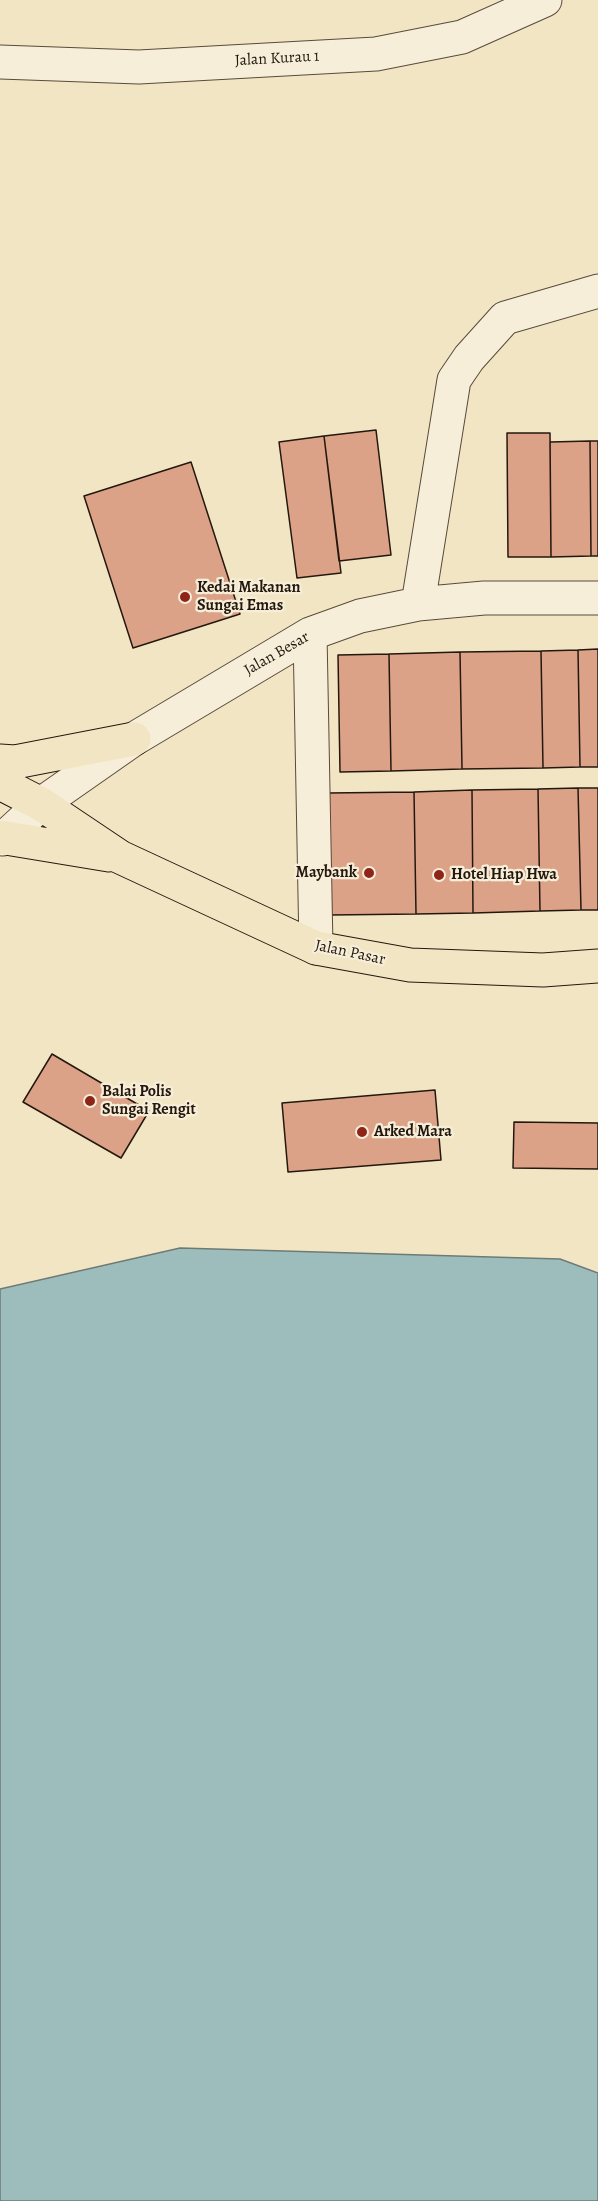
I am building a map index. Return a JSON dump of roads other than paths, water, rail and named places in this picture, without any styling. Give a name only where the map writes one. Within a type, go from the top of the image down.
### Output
[{"type":"main road","points":[[0,761],[15,762],[134,739]]},
{"type":"main road","points":[[0,783],[41,804],[120,857]]},
{"type":"main road","points":[[2,838],[120,857]]},
{"type":"main road","name":"Jalan Pasar","points":[[120,857],[316,948],[410,965],[543,970],[598,966]]},
{"type":"street","name":"Jalan Kurau 1","points":[[0,62],[139,67],[376,54],[462,37],[545,0]]},
{"type":"street","points":[[418,604],[454,380],[469,358],[505,318],[598,291]]},
{"type":"street","name":"Jalan Besar","points":[[2,838],[41,804],[134,739],[310,634],[360,616],[418,604],[484,598],[598,598]]},
{"type":"street","points":[[310,634],[316,948]]},
{"type":"water","points":[[180,1248],[560,1259],[598,1273],[598,2201],[0,2201],[0,1289]]},
{"type":"place","name":"Kedai Makanan Sungai Emas","points":[[185,597]]},
{"type":"place","name":"Maybank","points":[[369,873]]},
{"type":"place","name":"Hotel Hiap Hwa","points":[[439,875]]},
{"type":"place","name":"Balai Polis Sungai Rengit","points":[[90,1101]]},
{"type":"place","name":"Arked Mara","points":[[362,1132]]}]
